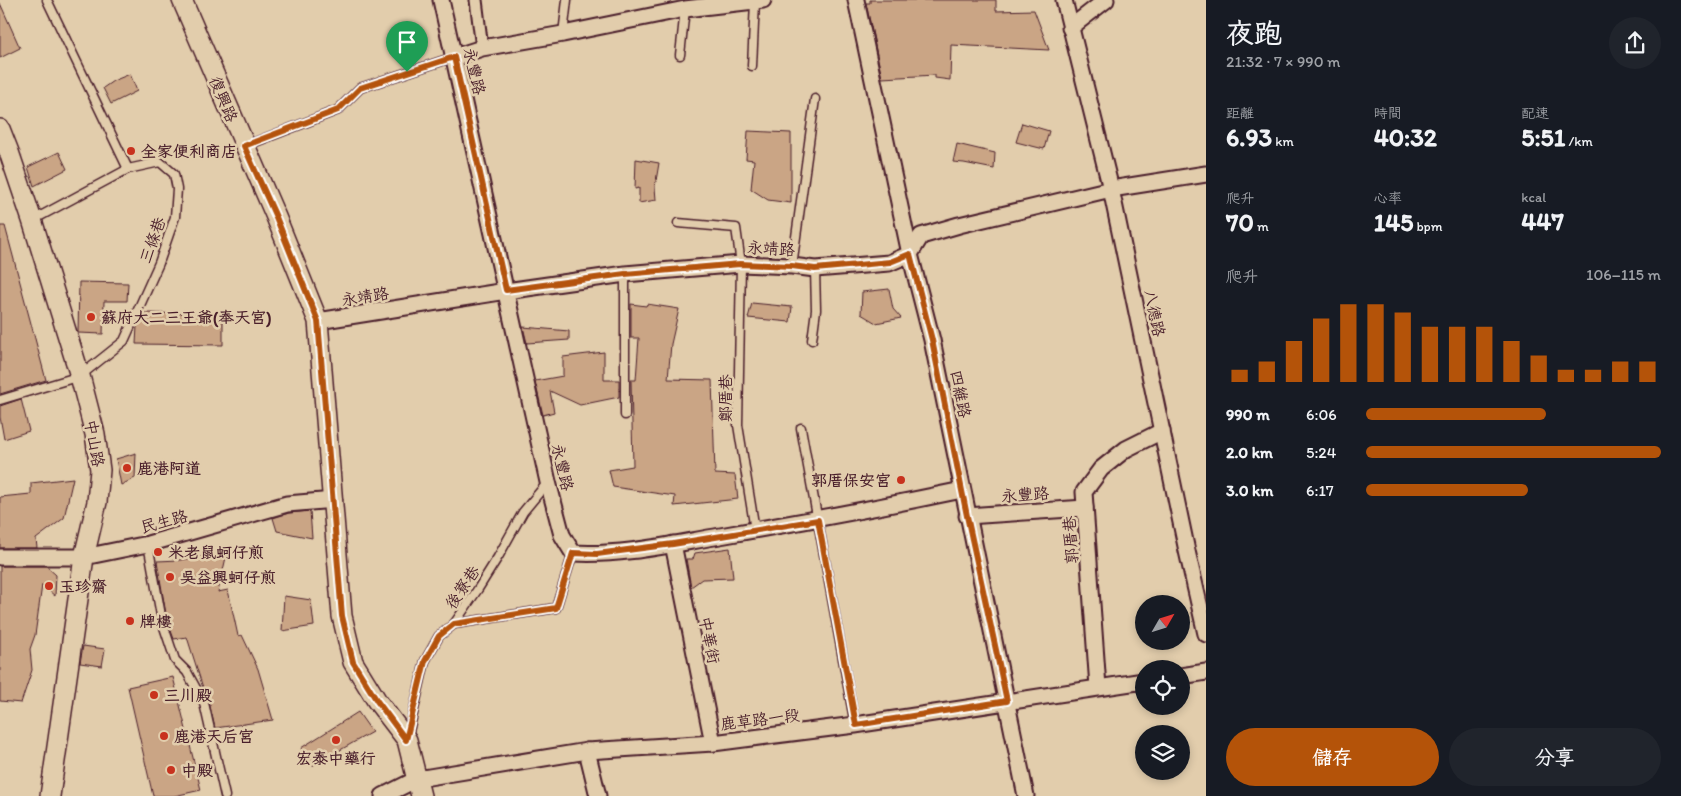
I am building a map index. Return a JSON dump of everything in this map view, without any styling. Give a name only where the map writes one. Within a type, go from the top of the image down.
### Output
[{"type":"street","name":"復興路","points":[[182,0],[276,217],[318,321],[342,616],[353,662],[377,701],[406,740],[419,788]]},
{"type":"street","name":"永豐路","points":[[441,0],[548,482],[562,535],[573,553]]},
{"type":"street","points":[[476,0],[482,48]]},
{"type":"street","name":"四維路","points":[[856,0],[910,254],[932,340],[1026,796]]},
{"type":"street","name":"八德路","points":[[1064,0],[1111,189],[1206,634]]},
{"type":"street","points":[[1070,28],[1106,0]]},
{"type":"street","points":[[454,57],[482,48],[563,34],[685,4],[759,1]]},
{"type":"street","name":"中山路","points":[[0,129],[5,154],[32,220],[80,376],[95,434],[100,470],[97,502],[84,557],[50,796]]},
{"type":"street","points":[[910,254],[921,236],[959,225],[1111,189],[1206,174]]},
{"type":"street","name":"永靖路","points":[[318,321],[506,290],[625,274],[740,264],[815,269],[890,262],[910,254]]},
{"type":"street","name":"郭厝巷","points":[[1098,687],[1084,492],[1101,469],[1126,449],[1162,430]]},
{"type":"street","points":[[573,553],[597,554],[673,544],[818,520],[962,490]]},
{"type":"street","name":"民生路","points":[[0,557],[84,557],[148,544],[287,504],[334,500]]},
{"type":"street","name":"永豐路","points":[[967,516],[1086,508]]},
{"type":"street","name":"中華街","points":[[673,544],[713,742]]},
{"type":"street","points":[[1190,675],[1206,672]]},
{"type":"street","name":"鹿草路一段","points":[[383,796],[587,751],[713,742],[856,725],[1135,682]]},
{"type":"street","points":[[587,751],[598,796]]},
{"type":"lane","points":[[32,220],[128,169],[47,0]]},
{"type":"lane","points":[[563,34],[567,0]]},
{"type":"lane","points":[[752,66],[759,1]]},
{"type":"lane","points":[[680,54],[685,4]]},
{"type":"lane","points":[[244,146],[338,110],[360,88],[454,57]]},
{"type":"lane","points":[[792,266],[815,99]]},
{"type":"lane","name":"三條巷","points":[[80,376],[124,341],[159,263],[176,217],[177,189],[174,174],[160,162],[128,169]]},
{"type":"lane","name":"鄭厝巷","points":[[678,223],[736,228],[740,264],[738,425],[755,530]]},
{"type":"lane","points":[[812,340],[816,310],[815,269]]},
{"type":"lane","points":[[625,274],[625,415]]},
{"type":"lane","points":[[0,400],[80,376]]},
{"type":"lane","points":[[801,428],[856,725]]},
{"type":"lane","name":"後寮巷","points":[[406,740],[425,661],[439,636],[454,624],[498,556],[523,512],[548,482]]},
{"type":"lane","points":[[148,544],[164,626],[175,660],[187,672],[204,703],[225,796]]},
{"type":"lane","points":[[454,624],[556,608],[573,553]]},
{"type":"building","points":[[870,0],[996,0],[996,11],[1034,10],[1049,50],[951,45],[950,80],[935,78],[935,75],[882,78],[866,3],[870,3]]},
{"type":"building","points":[[0,3],[20,48],[0,58]]},
{"type":"building","points":[[130,74],[137,91],[111,104],[103,88],[113,81]]},
{"type":"building","points":[[1022,123],[1049,131],[1044,149],[1016,142]]},
{"type":"building","points":[[748,131],[791,133],[791,203],[768,200],[751,189],[754,160],[746,159]]},
{"type":"building","points":[[957,144],[995,153],[994,169],[953,162]]},
{"type":"building","points":[[59,152],[67,169],[34,186],[28,167]]},
{"type":"building","points":[[636,159],[659,163],[655,187],[656,200],[639,203],[639,188],[635,189]]},
{"type":"building","points":[[0,226],[5,226],[46,380],[0,394]]},
{"type":"building","name":"蘇府大二三王爺(奉天宮)","points":[[79,282],[128,283],[127,301],[104,301],[103,334],[78,333]]},
{"type":"building","points":[[889,289],[893,309],[901,318],[876,323],[861,314],[862,292]]},
{"type":"building","points":[[752,303],[792,307],[790,322],[748,318]]},
{"type":"building","points":[[631,304],[646,306],[647,304],[679,309],[671,344],[668,379],[712,380],[715,474],[735,475],[738,499],[674,506],[675,496],[613,487],[609,470],[633,466],[631,380],[636,380],[639,338],[631,338]]},
{"type":"building","points":[[143,313],[223,314],[223,345],[136,344],[137,326]]},
{"type":"building","points":[[523,327],[569,331],[569,340],[527,343]]},
{"type":"building","points":[[604,352],[604,380],[619,380],[619,397],[580,405],[550,391],[554,412],[543,415],[535,381],[563,376],[563,357]]},
{"type":"building","points":[[21,399],[29,431],[4,439],[0,406]]},
{"type":"building","name":"鹿港阿道","points":[[136,453],[135,478],[121,485],[116,459]]},
{"type":"building","points":[[73,478],[64,518],[36,539],[37,548],[0,548],[0,497],[31,494],[31,483]]},
{"type":"building","points":[[310,511],[312,538],[277,531],[273,518],[289,513]]},
{"type":"building","points":[[730,548],[733,578],[702,579],[691,587],[686,559],[693,559],[695,553]]},
{"type":"building","points":[[227,553],[218,592],[228,590],[238,636],[242,635],[258,669],[273,720],[215,728],[209,702],[187,637],[174,639],[167,620],[157,561],[180,560]]},
{"type":"building","points":[[0,566],[46,566],[56,575],[55,596],[42,585],[35,635],[30,649],[32,670],[21,703],[0,701]]},
{"type":"building","points":[[284,596],[311,600],[314,626],[282,631]]},
{"type":"building","points":[[83,646],[105,649],[102,666],[80,663]]},
{"type":"building","points":[[173,677],[201,790],[174,796],[153,796],[128,687]]},
{"type":"building","name":"宏泰中藥行","points":[[358,712],[372,732],[312,766],[301,748]]},
{"type":"place","name":"全家便利商店","points":[[131,151]]},
{"type":"place","name":"蘇府大二三王爺(奉天宮)","points":[[91,317]]},
{"type":"place","name":"鹿港阿道","points":[[127,468]]},
{"type":"place","name":"郭厝保安宮","points":[[901,480]]},
{"type":"place","name":"米老鼠蚵仔煎","points":[[158,552]]},
{"type":"place","name":"吳益興蚵仔煎","points":[[170,577]]},
{"type":"place","name":"玉珍齋","points":[[49,586]]},
{"type":"place","name":"牌樓","points":[[130,621]]},
{"type":"place","name":"三川殿","points":[[154,695]]},
{"type":"place","name":"鹿港天后宮","points":[[164,736]]},
{"type":"place","name":"宏泰中藥行","points":[[336,740]]},
{"type":"place","name":"中殿","points":[[171,770]]},
{"type":"route","points":[[454,57],[506,290],[625,274],[740,264],[815,269],[890,262],[910,254],[932,340],[967,516],[1007,701],[856,725],[818,520],[673,544],[597,554],[573,553],[556,608],[454,624],[439,636],[425,661],[406,740],[377,701],[353,662],[342,616],[318,321],[276,217],[244,146],[338,110],[360,88],[407,72],[454,57]]}]
